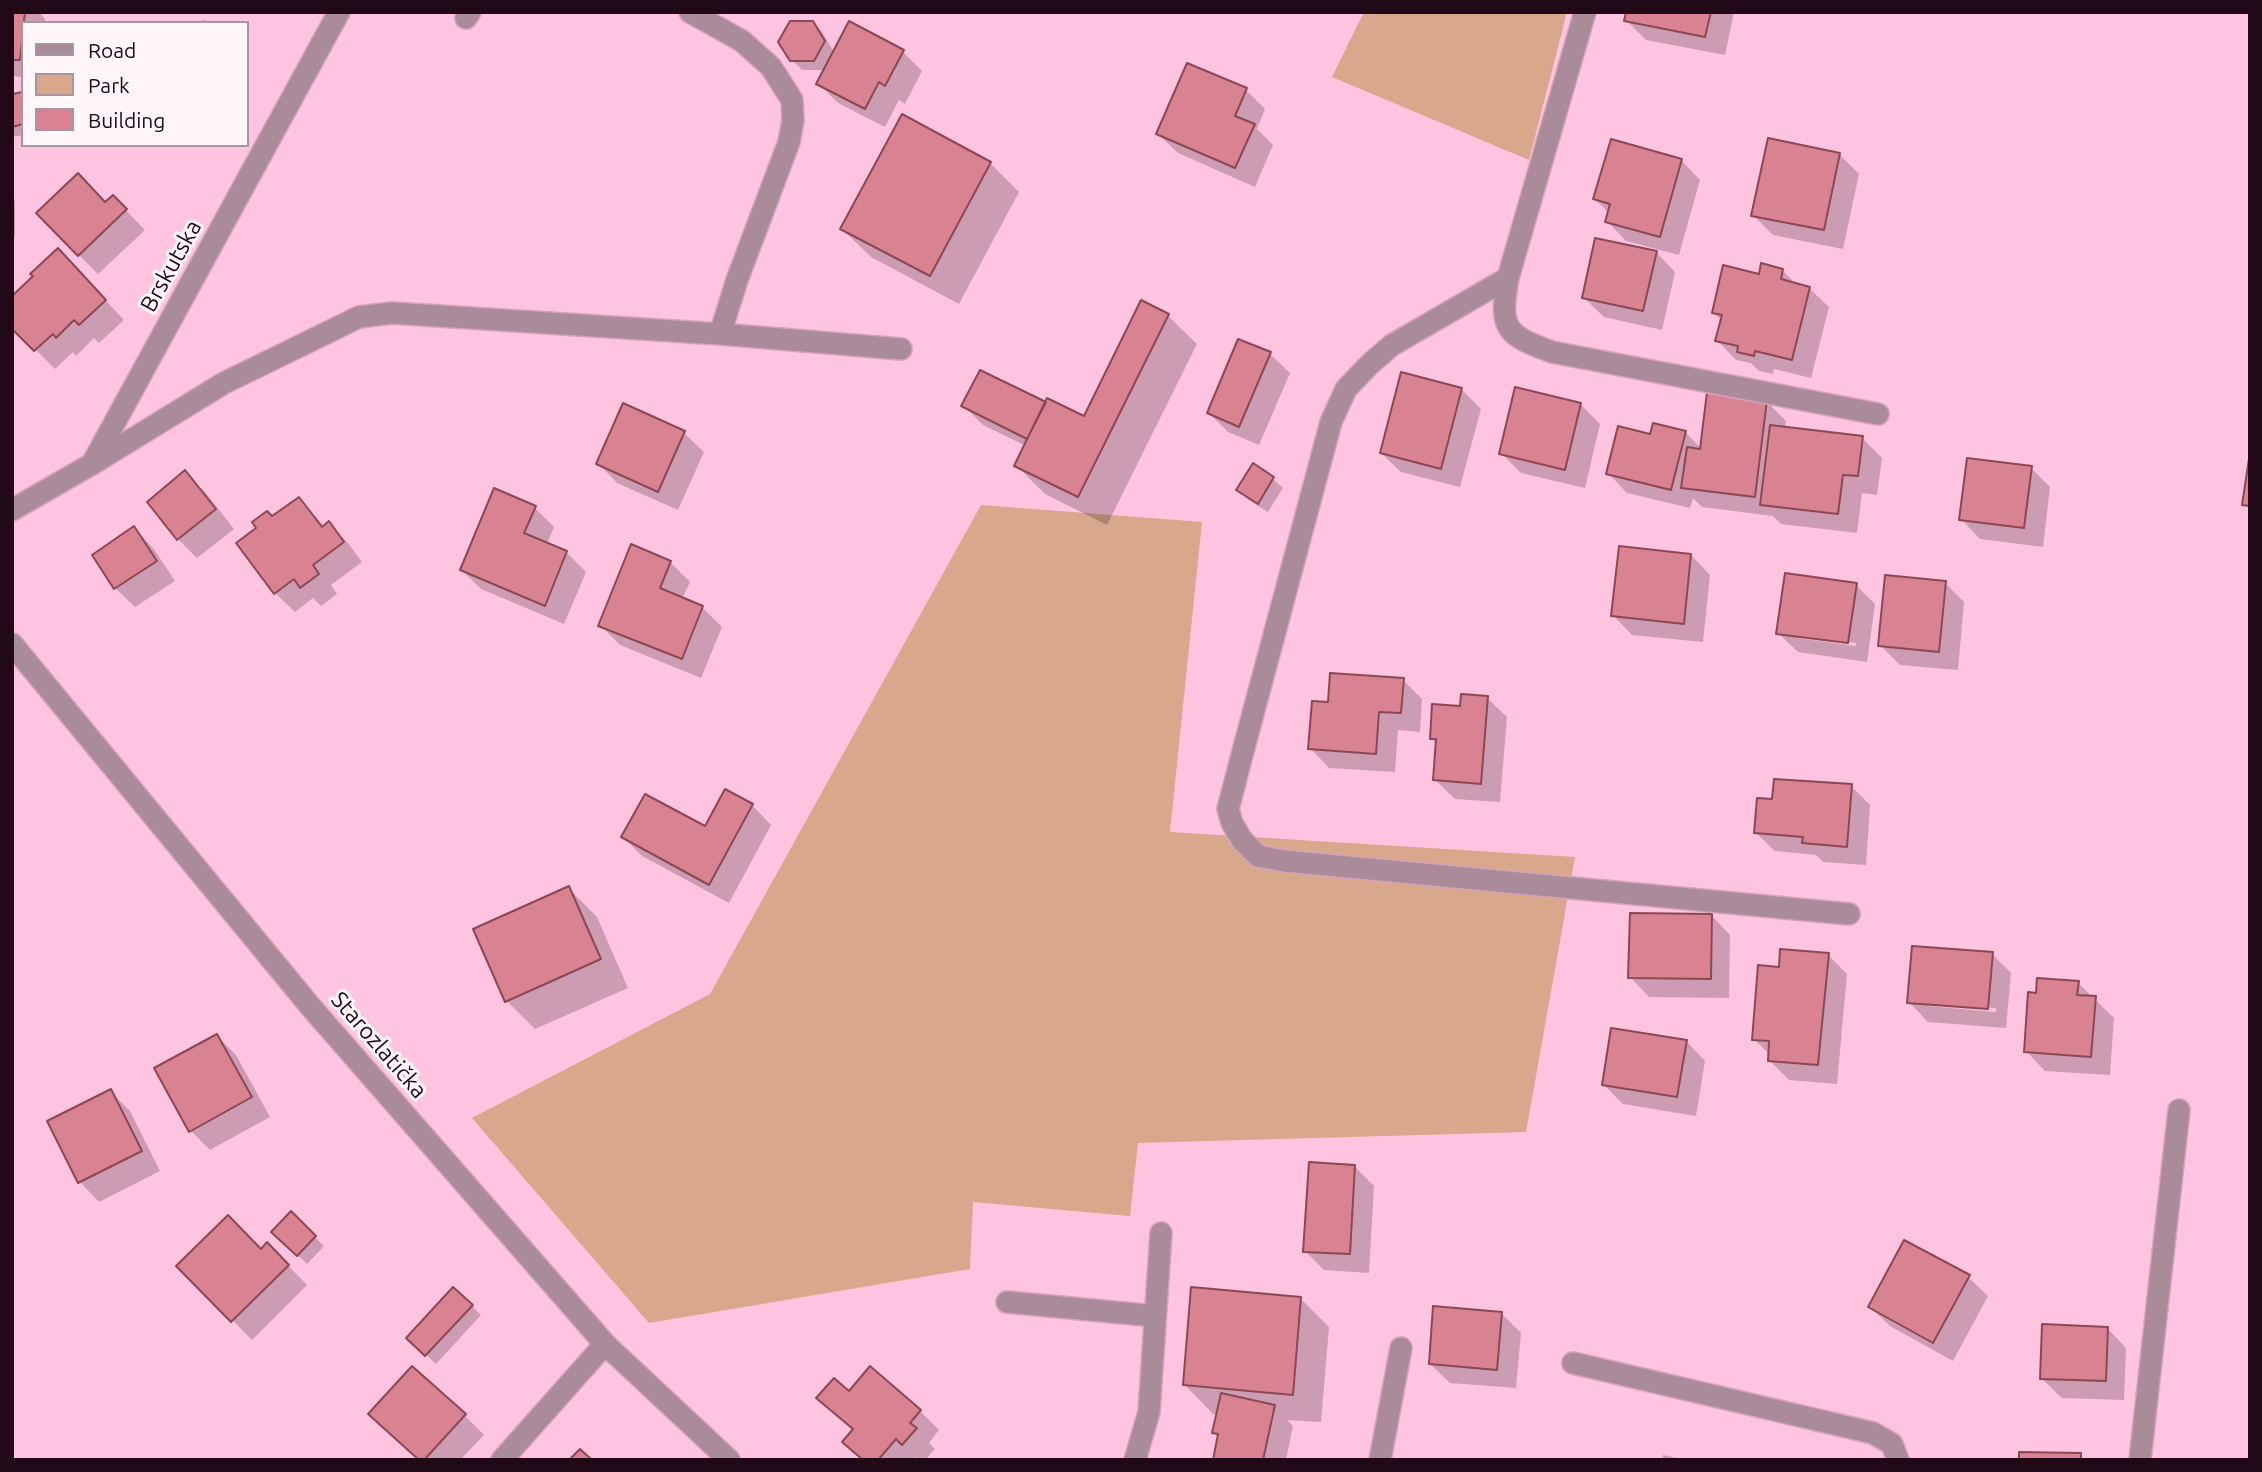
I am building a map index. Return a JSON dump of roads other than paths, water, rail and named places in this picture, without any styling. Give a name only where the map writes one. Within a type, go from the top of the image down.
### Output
[{"type":"street","points":[[690,12],[742,41],[771,68],[792,100],[793,120],[789,142],[737,280],[720,334]]},
{"type":"street","points":[[1585,12],[1508,278],[1502,309],[1508,327],[1521,341],[1552,352],[1878,414]]},
{"type":"street","name":"Brskutska","points":[[92,464],[331,16]]},
{"type":"street","points":[[1508,278],[1392,345],[1346,389],[1331,422],[1228,809],[1241,840],[1258,856],[1284,861],[1849,914]]},
{"type":"street","points":[[12,510],[224,383],[359,317],[392,313],[720,334],[901,349]]},
{"type":"street","name":"Starozlatička","points":[[12,644],[310,1006],[605,1343],[729,1460]]},
{"type":"street","points":[[2140,1460],[2179,1110]]},
{"type":"street","points":[[1135,1460],[1149,1412],[1161,1233]]},
{"type":"street","points":[[1007,1302],[1155,1316]]},
{"type":"street","points":[[502,1460],[605,1343]]},
{"type":"street","points":[[1380,1460],[1401,1348]]},
{"type":"street","points":[[1573,1363],[1873,1433],[1892,1444],[1898,1460]]}]
